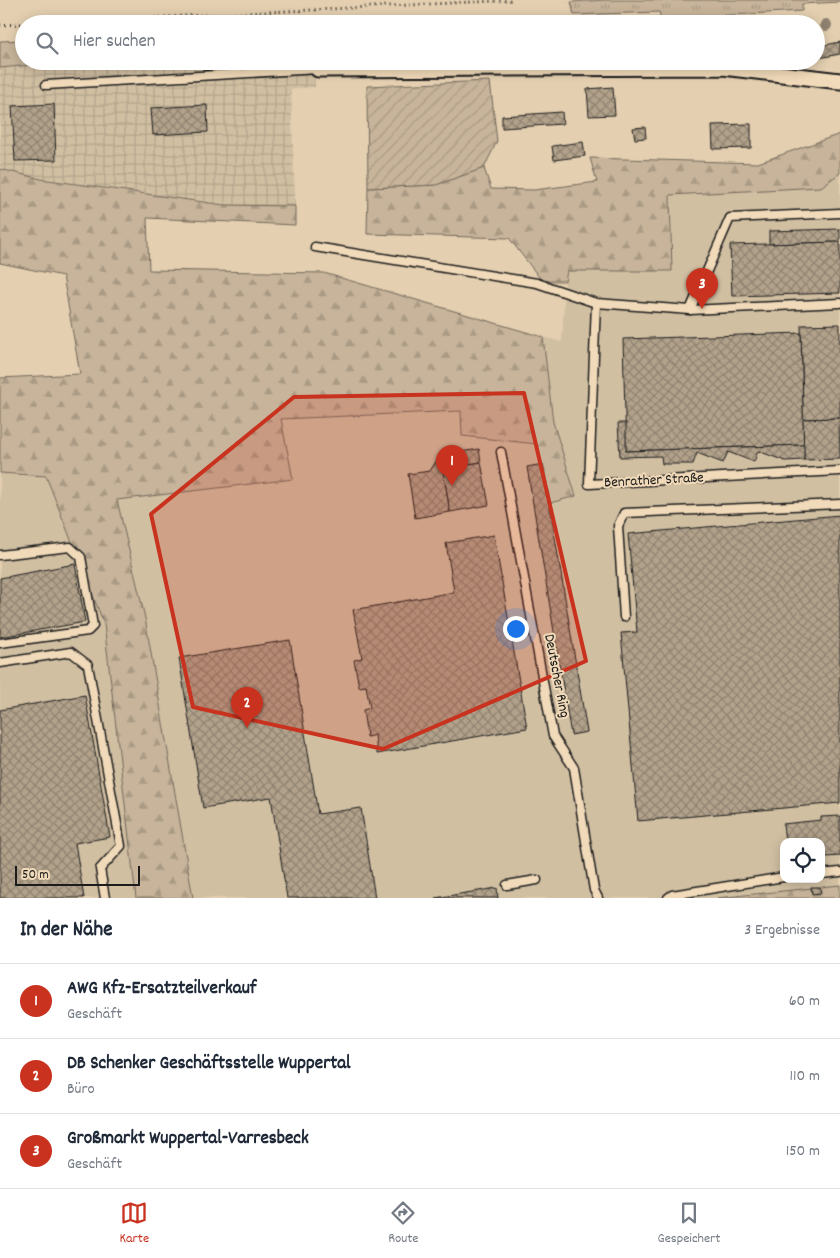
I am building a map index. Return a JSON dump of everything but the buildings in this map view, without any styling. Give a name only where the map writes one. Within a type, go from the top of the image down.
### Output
[{"type":"street","points":[[748,70],[840,81]]},
{"type":"lane","points":[[46,85],[301,70]]},
{"type":"lane","points":[[690,310],[730,218],[840,213]]},
{"type":"lane","points":[[315,247],[537,282],[596,303],[690,310],[840,303]]},
{"type":"lane","name":"Benrather Straße","points":[[596,303],[589,484],[840,471]]},
{"type":"lane","name":"Deutscher Ring","points":[[501,452],[554,736],[574,768],[594,890],[598,898]]},
{"type":"lane","points":[[624,618],[618,526],[624,513],[840,504]]},
{"type":"lane","points":[[0,555],[70,547],[81,557],[93,626],[88,631],[0,643]]},
{"type":"lane","points":[[0,663],[72,652],[88,665],[121,846],[100,869],[105,898]]},
{"type":"lane","points":[[825,874],[840,872]]},
{"type":"lane","points":[[668,898],[672,895],[780,878]]},
{"type":"lane","points":[[507,885],[537,880]]},
{"type":"path","points":[[193,15],[514,0]]},
{"type":"path","points":[[0,24],[15,23]]},
{"type":"highlighted area","points":[[524,393],[586,661],[383,749],[193,707],[151,514],[294,397]]},
{"type":"shaded area","points":[[15,67],[15,70],[314,70],[315,87],[291,89],[295,206],[224,205],[41,179],[0,169],[0,68]]},
{"type":"shaded area","points":[[840,173],[840,898],[193,898],[145,618],[117,500],[292,479],[281,419],[461,411],[462,436],[537,444],[550,503],[576,496],[553,422],[543,337],[562,342],[567,271],[671,271],[670,195],[821,187]]},
{"type":"shaded area","points":[[0,473],[46,476],[104,624],[136,898],[0,898]]},
{"type":"green space","points":[[605,0],[840,0],[840,2],[802,4],[802,11],[732,15],[660,15],[659,12],[574,15],[571,2]]},
{"type":"green space","points":[[15,40],[15,67],[0,68],[0,41]]},
{"type":"green space","points":[[490,81],[497,141],[484,168],[436,185],[368,188],[367,86]]},
{"type":"green space","points":[[840,134],[840,173],[821,187],[670,195],[672,271],[567,271],[565,281],[542,281],[509,238],[367,234],[368,188],[435,185],[484,168],[491,189],[534,190],[597,182],[590,158],[758,163]]},
{"type":"green space","points":[[0,169],[41,179],[224,205],[295,206],[295,225],[147,218],[149,270],[324,273],[543,337],[553,422],[576,496],[550,503],[537,444],[462,436],[461,411],[281,419],[293,479],[117,500],[145,618],[193,898],[136,898],[104,624],[46,476],[0,473],[0,378],[80,374],[63,276],[0,263]]},
{"type":"green space","points":[[840,885],[840,898],[717,898]]},
{"type":"place","name":"Großmarkt Wuppertal-Varresbeck","points":[[702,309]]},
{"type":"place","name":"AWG Kfz-Ersatzteilverkauf","points":[[452,486]]},
{"type":"place","name":"DB Schenker Geschäftsstelle Wuppertal","points":[[247,728]]}]
